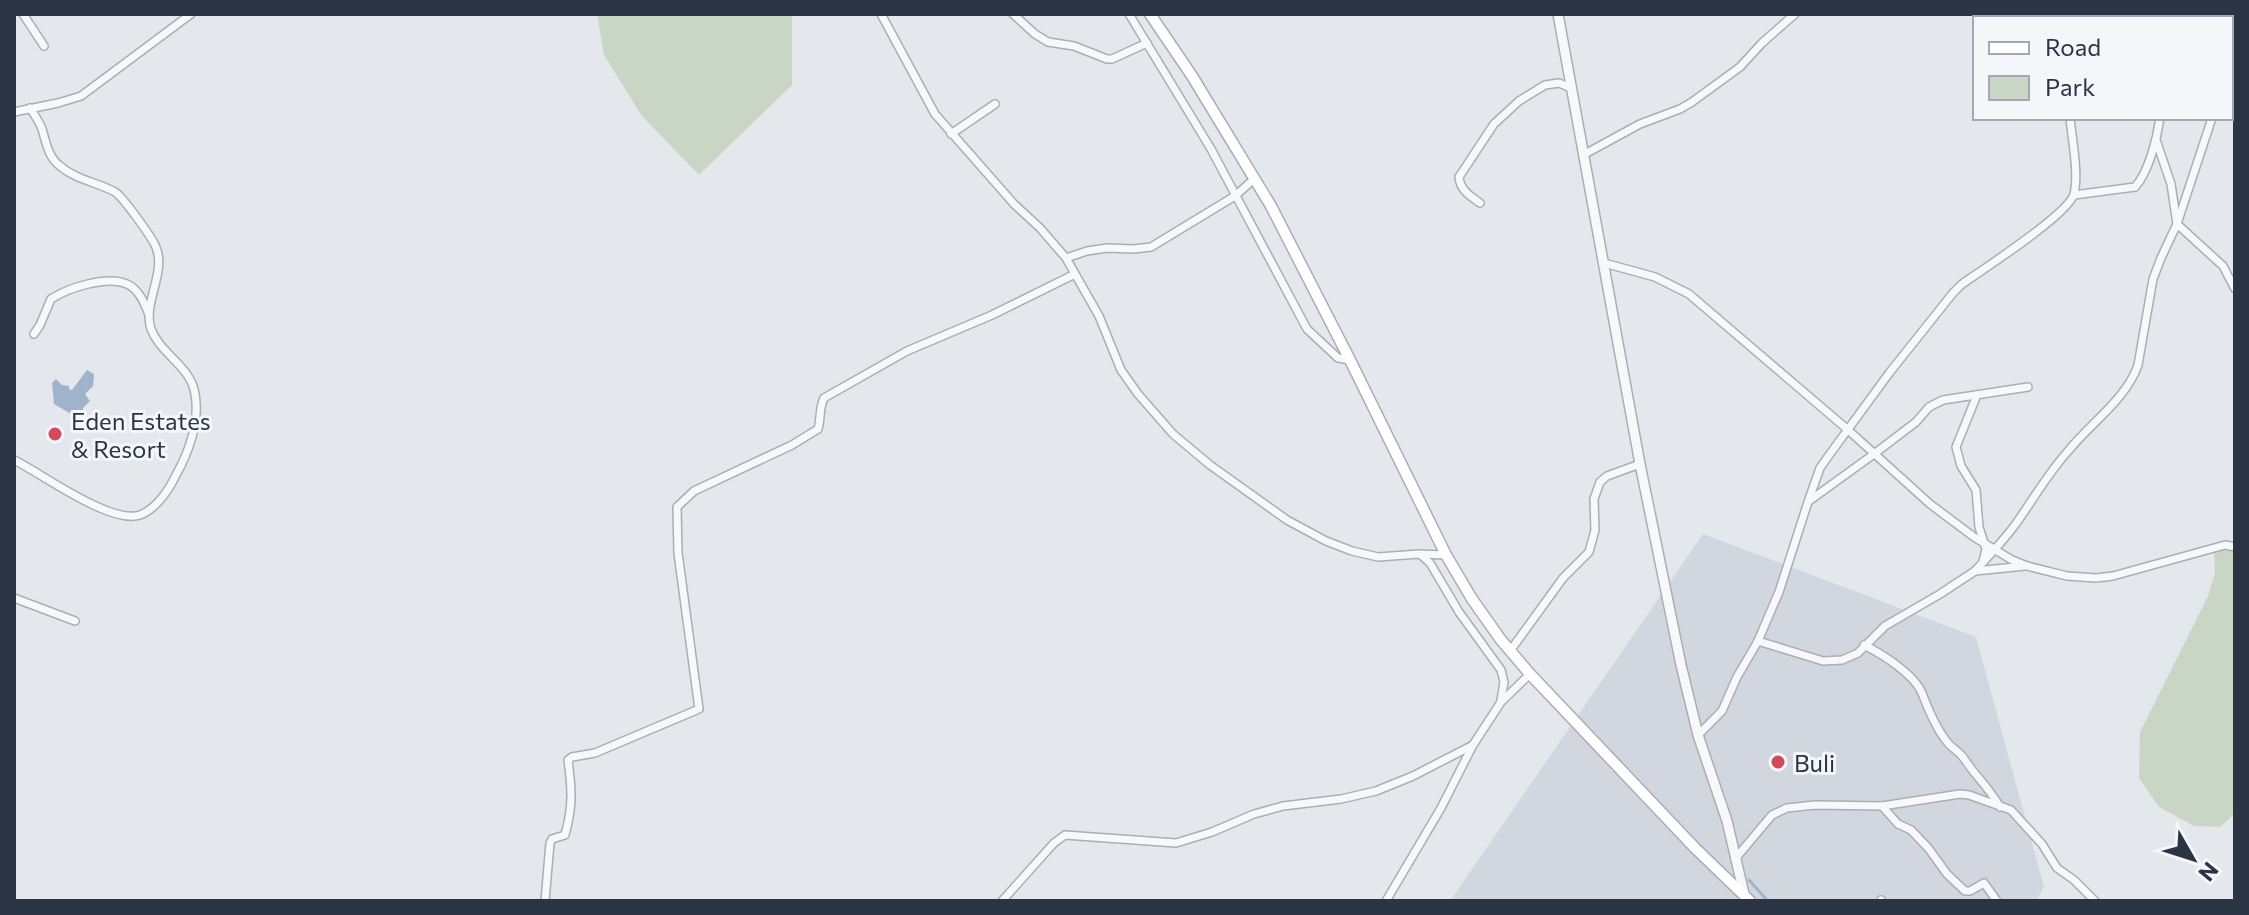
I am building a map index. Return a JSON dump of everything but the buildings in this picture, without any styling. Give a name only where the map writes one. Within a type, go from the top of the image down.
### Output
[{"type":"main road","points":[[1150,14],[1192,76],[1289,241],[1446,555],[1472,599],[1530,674],[1747,900]]},
{"type":"street","points":[[23,14],[44,46]]},
{"type":"street","points":[[14,112],[81,96],[191,14]]},
{"type":"street","points":[[881,14],[935,114],[1066,258],[1099,316],[1121,370],[1150,409],[1194,453],[1287,520],[1326,541],[1378,557],[1446,555]]},
{"type":"street","points":[[1013,14],[1048,42],[1074,46],[1107,59],[1147,43]]},
{"type":"street","points":[[1129,14],[1211,149],[1307,329],[1338,358],[1350,360]]},
{"type":"street","points":[[1558,14],[1640,464],[1681,665],[1698,735],[1727,821],[1747,900]]},
{"type":"street","points":[[1583,155],[1640,124],[1692,102],[1740,67],[1795,14]]},
{"type":"street","points":[[1480,203],[1462,188],[1459,177],[1494,124],[1538,88],[1559,83],[1571,88]]},
{"type":"street","points":[[951,134],[995,104]]},
{"type":"street","points":[[30,108],[57,164],[71,174],[119,195],[156,247],[159,257],[149,317]]},
{"type":"street","points":[[1698,735],[1722,711],[1758,641],[1779,592],[1820,468],[1847,429],[1953,293],[2061,212],[2074,195],[2070,120]]},
{"type":"street","points":[[2074,195],[2135,187],[2156,140],[2160,120]]},
{"type":"street","points":[[1758,641],[1823,661],[1851,657],[1885,626],[1975,571],[1995,549],[2067,451],[2134,377],[2153,279],[2177,224],[2211,120]]},
{"type":"street","points":[[2156,140],[2171,184],[2177,224],[2223,266],[2235,289]]},
{"type":"street","points":[[1066,258],[1107,248],[1151,247],[1235,196],[1254,179]]},
{"type":"street","points":[[1604,263],[1655,277],[1689,294],[1930,504],[2012,560],[2067,576],[2096,578],[2225,545],[2235,547]]},
{"type":"street","points":[[545,901],[550,843],[552,839],[565,835],[569,819],[572,795],[568,760],[595,753],[699,709],[678,553],[677,507],[694,491],[799,442],[818,429],[824,398],[907,351],[992,315],[1075,274]]},
{"type":"street","points":[[14,460],[108,512],[142,515],[170,487],[186,458],[193,430],[195,393],[190,379],[156,338],[144,303],[127,284],[93,283],[60,293],[51,299],[34,334]]},
{"type":"street","points":[[1808,502],[1916,422],[1929,407],[1943,400],[2028,387]]},
{"type":"street","points":[[1977,395],[1956,447],[1965,475],[1976,490],[1986,555],[1982,563]]},
{"type":"street","points":[[1510,651],[1563,578],[1589,552],[1595,530],[1594,499],[1600,482],[1607,476],[1640,464]]},
{"type":"street","points":[[1419,554],[1430,563],[1459,612],[1501,670],[1504,682],[1501,702]]},
{"type":"street","points":[[1975,571],[2027,566]]},
{"type":"street","points":[[14,598],[75,621]]},
{"type":"street","points":[[1864,645],[1893,662],[1921,691],[1946,741],[1963,757],[2000,807]]},
{"type":"street","points":[[1386,901],[1441,808],[1473,745],[1501,702],[1530,674]]},
{"type":"street","points":[[1002,901],[1054,843],[1065,835],[1176,843],[1269,810],[1376,791],[1473,745]]},
{"type":"street","points":[[1735,859],[1772,815],[1782,810],[1815,805],[1882,806],[1969,795],[2011,810],[2042,844],[2057,868],[2095,901]]},
{"type":"street","points":[[1882,806],[1898,824],[1911,830],[1965,891],[1984,883],[1997,901]]},
{"type":"shaded area","name":"Buli","points":[[1703,534],[1976,637],[2044,887],[2036,901],[1450,901]]},
{"type":"green space","points":[[597,14],[792,14],[792,85],[699,175],[642,116],[604,55]]},
{"type":"green space","points":[[2214,550],[2235,551],[2235,813],[2220,827],[2194,826],[2159,807],[2139,778],[2140,732],[2208,596],[2215,573]]},
{"type":"water","points":[[87,370],[94,374],[93,386],[85,394],[90,401],[78,418],[54,404],[52,383],[56,379],[72,390]]},
{"type":"waterway","points":[[1749,880],[1766,899]]},
{"type":"place","name":"Eden Estates & Resort","points":[[55,434]]},
{"type":"place","name":"Buli","points":[[1778,762]]}]
